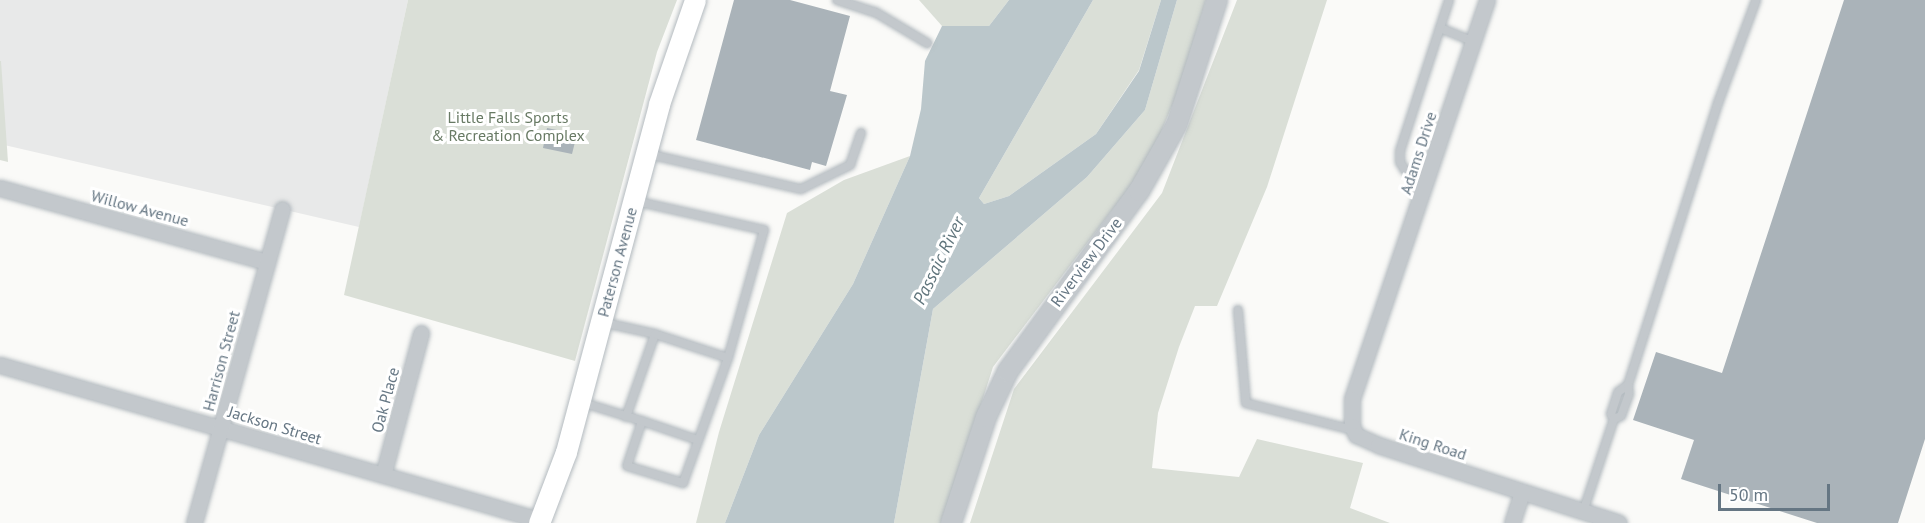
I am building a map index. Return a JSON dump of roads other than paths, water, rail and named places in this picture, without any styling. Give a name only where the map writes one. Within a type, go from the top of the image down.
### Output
[{"type":"main road","name":"Paterson Avenue","points":[[539,522],[580,401],[646,154],[694,0]]},
{"type":"street","name":"Riverview Drive","points":[[951,523],[987,417],[1008,372],[1138,191],[1177,124],[1217,0]]},
{"type":"street","name":"Adams Drive","points":[[1354,431],[1352,399],[1382,316],[1487,0]]},
{"type":"street","name":"Willow Avenue","points":[[2,189],[267,262]]},
{"type":"street","name":"Harrison Street","points":[[194,523],[282,209]]},
{"type":"street","name":"Oak Place","points":[[383,475],[421,333]]},
{"type":"street","name":"Jackson Street","points":[[0,365],[221,427],[539,522]]},
{"type":"street","name":"King Road","points":[[1354,431],[1378,445],[1619,523]]},
{"type":"street","points":[[1512,523],[1522,492]]},
{"type":"lane","points":[[837,0],[875,12],[927,43]]},
{"type":"lane","points":[[1428,178],[1405,170],[1400,162],[1400,151],[1449,0]]},
{"type":"lane","points":[[1583,512],[1614,419],[1621,416],[1629,394],[1628,385],[1721,92],[1756,0]]},
{"type":"lane","points":[[1440,28],[1473,41]]},
{"type":"lane","points":[[646,154],[801,189],[850,165],[861,133]]},
{"type":"lane","points":[[634,201],[764,230],[728,358],[683,483],[627,466],[642,421]]},
{"type":"lane","points":[[1238,310],[1246,403],[1354,431]]},
{"type":"lane","points":[[601,322],[655,334],[728,358]]},
{"type":"lane","points":[[626,417],[655,334]]},
{"type":"lane","points":[[580,401],[699,440]]},
{"type":"water","name":"Passaic River","points":[[1009,0],[1093,0],[979,198],[984,204],[1009,196],[1096,134],[1139,71],[1161,0],[1177,0],[1145,110],[1087,177],[933,309],[894,523],[725,523],[759,435],[853,284],[910,156],[921,109],[925,61],[942,26],[989,26]]},
{"type":"park label","name":"Little Falls Sports & Recreation Complex","points":[[508,126]]}]
